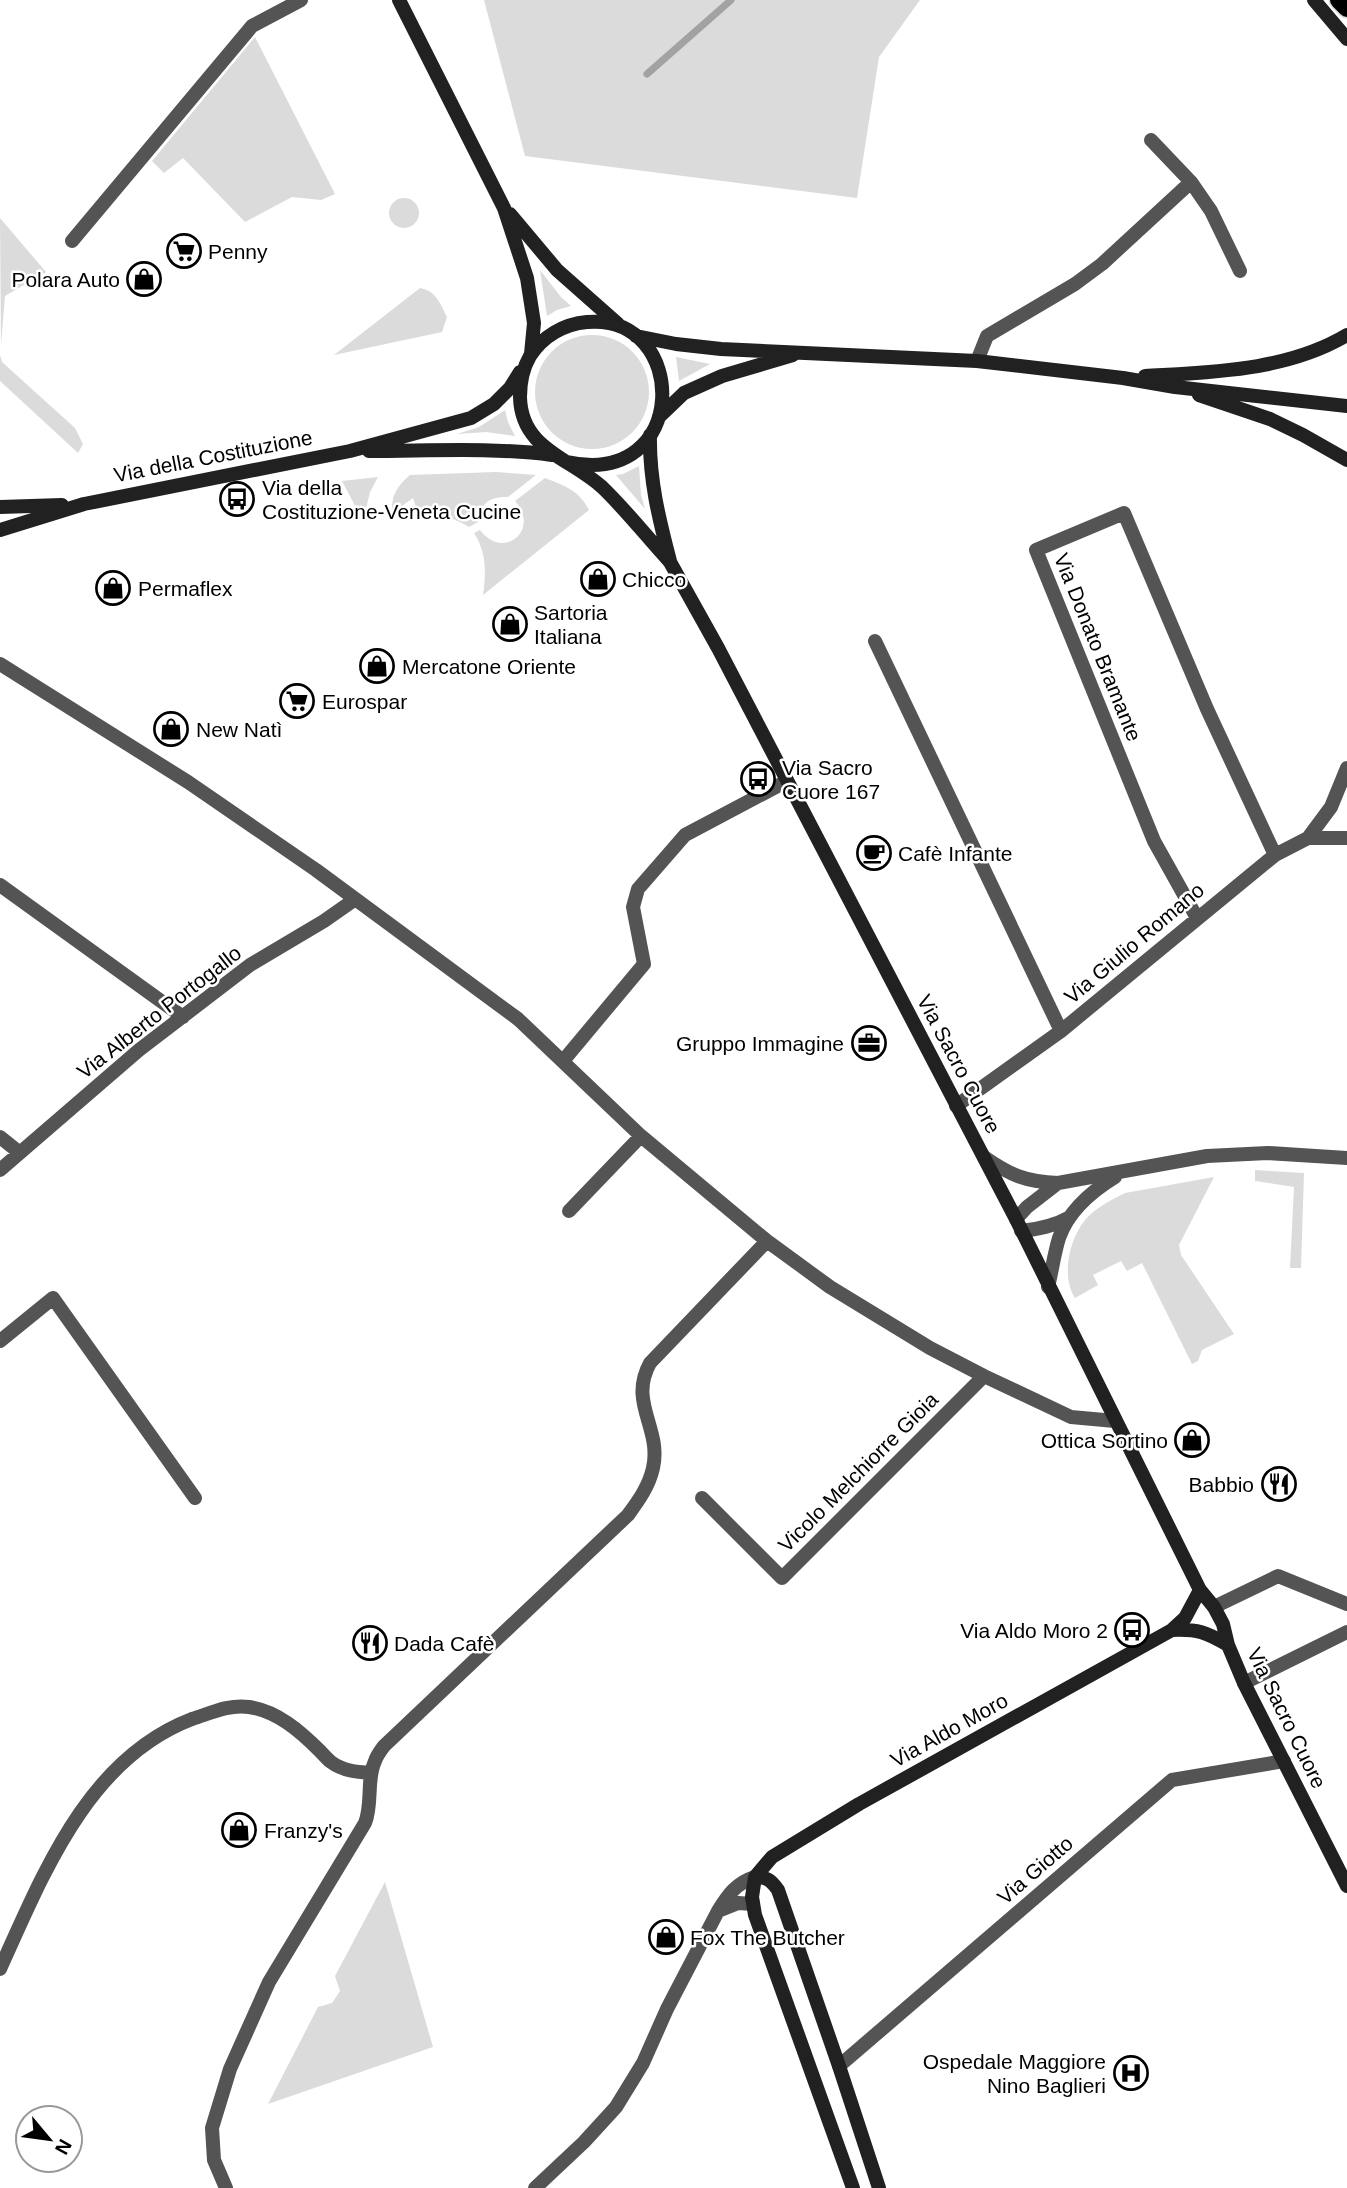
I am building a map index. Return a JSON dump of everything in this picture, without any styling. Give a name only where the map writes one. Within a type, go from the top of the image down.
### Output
[{"type":"main road","points":[[399,0],[504,208],[527,278],[534,323],[528,360],[520,385],[520,406],[527,425],[538,442],[601,486],[670,562]]},
{"type":"main road","points":[[1314,0],[1347,39]]},
{"type":"main road","points":[[1339,0],[1347,8]]},
{"type":"main road","points":[[350,451],[523,451],[585,466],[604,465],[622,459],[638,449],[650,435],[660,416],[664,398],[663,381],[648,348],[557,270],[504,208]]},
{"type":"main road","points":[[350,451],[471,418],[494,404],[510,388],[542,341],[573,324],[598,322],[676,344],[721,349],[977,361],[1347,406]]},
{"type":"main road","points":[[1123,378],[1228,371],[1257,366],[1313,351],[1347,335]]},
{"type":"main road","points":[[660,416],[684,393],[722,376],[807,352]]},
{"type":"main road","points":[[1175,387],[1270,419],[1347,460]]},
{"type":"main road","points":[[650,435],[649,461],[656,507],[670,562]]},
{"type":"main road","name":"Via della Costituzione","points":[[85,504],[350,451]]},
{"type":"main road","points":[[0,507],[85,504]]},
{"type":"main road","points":[[0,530],[85,504]]},
{"type":"main road","name":"Via Sacro Cuore","points":[[670,562],[718,648],[984,1157],[1199,1590],[1214,1607],[1223,1624],[1244,1683],[1347,1886]]},
{"type":"main road","points":[[1172,1630],[1185,1618],[1199,1590]]},
{"type":"main road","points":[[1172,1630],[1194,1629],[1207,1632],[1228,1644]]},
{"type":"main road","name":"Via Aldo Moro","points":[[755,1877],[772,1857],[859,1804],[1172,1630]]},
{"type":"main road","points":[[853,2188],[755,1915],[752,1896],[755,1877],[771,1880],[778,1890],[879,2188]]},
{"type":"street","points":[[72,241],[252,26],[301,0]]},
{"type":"street","points":[[1152,141],[1191,182],[1211,211],[1240,271]]},
{"type":"street","points":[[977,361],[987,336],[1084,278],[1191,182]]},
{"type":"street","name":"Via Donato Bramante","points":[[1197,918],[1154,841],[1036,550],[1124,513],[1207,709],[1275,855]]},
{"type":"street","points":[[875,641],[1061,1031]]},
{"type":"street","points":[[0,664],[188,782],[316,870],[519,1019],[642,1136],[766,1241],[830,1287],[984,1376],[1072,1417],[1115,1421]]},
{"type":"street","points":[[1308,838],[1331,807],[1347,768]]},
{"type":"street","points":[[563,1061],[644,964],[633,907],[638,889],[685,835],[787,781]]},
{"type":"street","name":"Via Giulio Romano","points":[[956,1107],[1061,1031],[1275,855],[1308,838],[1347,838]]},
{"type":"street","points":[[0,885],[183,1017]]},
{"type":"street","name":"Via Alberto Portogallo","points":[[0,1170],[139,1050],[250,965],[354,900]]},
{"type":"street","points":[[569,1211],[642,1136]]},
{"type":"street","points":[[0,1137],[20,1153]]},
{"type":"street","points":[[984,1157],[1017,1177],[1058,1184],[1208,1156],[1268,1153],[1347,1158]]},
{"type":"street","points":[[1058,1184],[1034,1201],[1018,1225],[1039,1229],[1059,1223],[1070,1216],[1100,1186],[1122,1173]]},
{"type":"street","points":[[1048,1287],[1060,1237],[1070,1216]]},
{"type":"street","points":[[224,2187],[214,2160],[212,2128],[229,2069],[269,1982],[365,1824],[370,1810],[371,1773],[375,1760],[384,1746],[628,1515],[648,1484],[654,1458],[641,1392],[643,1376],[650,1363],[766,1241]]},
{"type":"street","points":[[0,1341],[53,1298],[195,1497]]},
{"type":"street","name":"Vicolo Melchiorre Gioia","points":[[702,1498],[782,1578],[984,1376]]},
{"type":"street","points":[[1214,1607],[1278,1576],[1347,1604]]},
{"type":"street","points":[[1244,1683],[1347,1632]]},
{"type":"street","points":[[0,1969],[65,1835],[94,1793],[124,1762],[180,1724],[224,1708],[248,1707],[271,1713],[292,1726],[331,1762],[348,1771],[371,1773]]},
{"type":"street","name":"Via Giotto","points":[[839,2066],[1172,1780],[1284,1761]]},
{"type":"street","points":[[535,2188],[584,2142],[616,2107],[643,2063],[667,2009],[727,1896],[742,1881],[755,1877]]},
{"type":"street","points":[[718,1911],[738,1903],[753,1904]]},
{"type":"shaded area","points":[[484,0],[920,0],[879,57],[857,198],[525,156]]},
{"type":"shaded area","points":[[255,37],[335,194],[321,200],[292,197],[245,222],[183,158],[164,173],[152,161]]},
{"type":"shaded area","points":[[404,198],[415,202],[419,213],[415,224],[404,228],[393,224],[389,213],[393,202]]},
{"type":"shaded area","points":[[0,218],[46,272],[5,296],[1,344]]},
{"type":"shaded area","points":[[540,270],[561,297],[571,306],[547,316]]},
{"type":"shaded area","points":[[420,288],[437,298],[447,317],[442,332],[334,355]]},
{"type":"shaded area","points":[[592,335],[614,340],[632,352],[644,370],[649,392],[644,414],[632,432],[614,444],[592,449],[570,444],[552,432],[540,414],[535,392],[540,370],[552,352],[570,340]]},
{"type":"shaded area","points":[[0,355],[2,362],[75,428],[83,444],[78,453],[0,381]]},
{"type":"shaded area","points":[[676,357],[710,364],[679,381]]},
{"type":"shaded area","points":[[505,410],[515,436],[486,432],[457,434],[479,427]]},
{"type":"shaded area","points":[[639,466],[641,495],[645,509],[616,475]]},
{"type":"shaded area","points":[[496,472],[536,475],[508,497],[487,502],[481,510],[478,522],[469,527],[445,517],[419,516],[413,498],[392,513],[396,492],[410,475]]},
{"type":"shaded area","points":[[378,477],[370,492],[363,521],[342,481]]},
{"type":"shaded area","points":[[545,478],[576,493],[589,510],[483,595],[484,563],[474,533],[480,530],[489,539],[499,543],[516,538],[524,522],[522,512],[515,501]]},
{"type":"shaded area","points":[[1255,1170],[1304,1173],[1301,1268],[1290,1268],[1294,1187],[1255,1181]]},
{"type":"shaded area","points":[[1214,1177],[1179,1245],[1181,1255],[1234,1334],[1202,1350],[1198,1361],[1192,1364],[1142,1263],[1127,1271],[1121,1261],[1093,1275],[1098,1285],[1075,1298],[1068,1279],[1069,1258],[1079,1228],[1109,1201],[1125,1193]]},
{"type":"shaded area","points":[[385,1882],[433,2047],[268,2104],[318,2007],[332,2003],[340,1991],[335,1976]]},
{"type":"waterway","points":[[647,74],[731,0]]},
{"type":"place","name":"Penny","points":[[184,251]]},
{"type":"place","name":"Polara Auto","points":[[144,279]]},
{"type":"place","name":"Via della Costituzione-Veneta Cucine","points":[[237,499]]},
{"type":"place","name":"Chicco","points":[[598,579]]},
{"type":"place","name":"Permaflex","points":[[113,588]]},
{"type":"place","name":"Sartoria Italiana","points":[[510,624]]},
{"type":"place","name":"Mercatone Oriente","points":[[377,666]]},
{"type":"place","name":"Eurospar","points":[[297,701]]},
{"type":"place","name":"New Natì","points":[[171,729]]},
{"type":"place","name":"Via Sacro Cuore 167","points":[[758,779]]},
{"type":"place","name":"Cafè Infante","points":[[874,853]]},
{"type":"place","name":"Gruppo Immagine","points":[[869,1043]]},
{"type":"place","name":"Ottica Sortino","points":[[1192,1440]]},
{"type":"place","name":"Babbio","points":[[1279,1484]]},
{"type":"place","name":"Via Aldo Moro 2","points":[[1132,1630]]},
{"type":"place","name":"Dada Cafè","points":[[370,1643]]},
{"type":"place","name":"Franzy's","points":[[239,1830]]},
{"type":"place","name":"Fox The Butcher","points":[[666,1937]]},
{"type":"place","name":"Ospedale Maggiore Nino Baglieri","points":[[1131,2073]]}]
